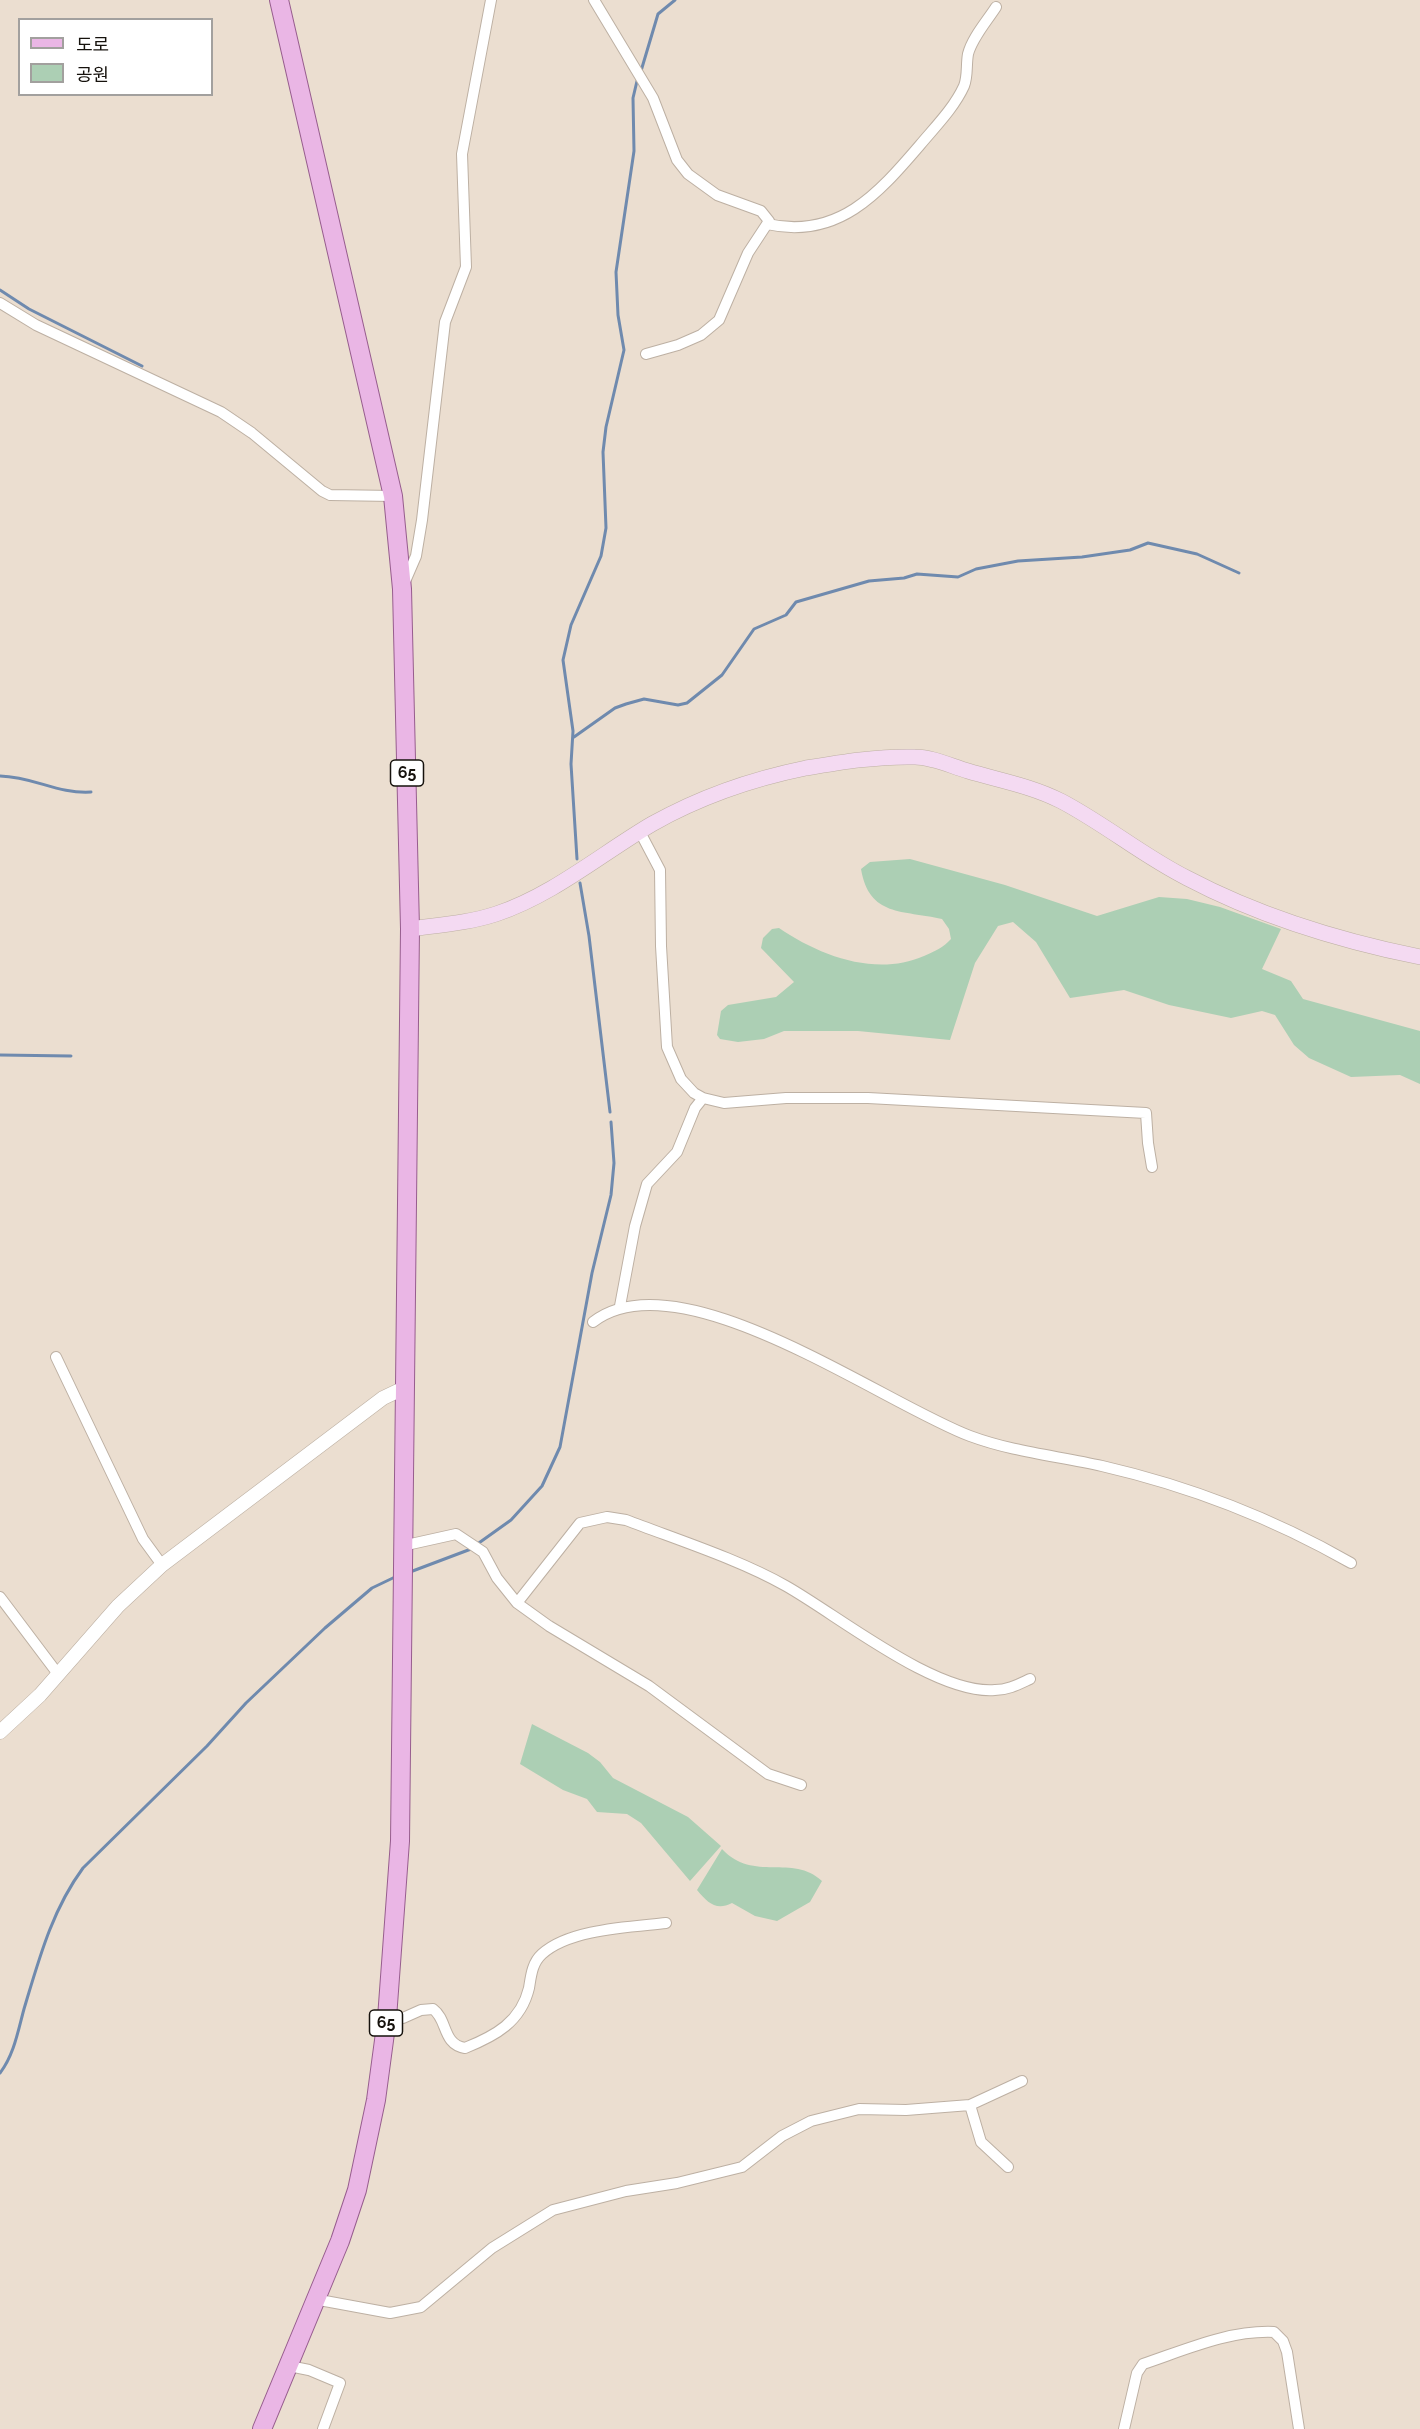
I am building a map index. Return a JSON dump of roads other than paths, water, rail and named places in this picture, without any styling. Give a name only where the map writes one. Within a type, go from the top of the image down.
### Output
[{"type":"main road","name":"65","points":[[262,2429],[340,2241],[359,2181],[376,2100],[387,2018],[400,1841],[410,928],[402,589],[393,496],[279,0]]},
{"type":"main road","points":[[410,928],[473,921],[521,904],[696,801],[779,774],[856,760],[924,758],[1059,800],[1166,866],[1227,897],[1314,930],[1378,949],[1420,957]]},
{"type":"street","points":[[402,589],[416,556],[421,529],[445,322],[466,267],[462,154],[491,0]]},
{"type":"street","points":[[594,0],[653,98],[677,160],[688,174],[717,195],[767,215],[767,224],[748,253],[719,320],[701,335],[678,345],[646,354]]},
{"type":"street","points":[[767,224],[790,228],[819,224],[836,220],[865,204],[911,156],[959,96],[965,84],[968,54],[996,7]]},
{"type":"street","points":[[0,303],[36,325],[221,412],[252,433],[322,491],[330,495],[393,496]]},
{"type":"street","points":[[640,832],[660,870],[661,946],[667,1047],[681,1079],[694,1093],[703,1098],[724,1103],[786,1098],[868,1098],[1146,1113],[1152,1167]]},
{"type":"street","points":[[620,1306],[635,1226],[647,1185],[677,1152],[695,1108],[703,1098]]},
{"type":"street","points":[[593,1322],[620,1306],[634,1304],[691,1311],[751,1328],[967,1435],[1001,1446],[1138,1475],[1194,1492],[1290,1530],[1352,1563]]},
{"type":"street","points":[[56,1357],[143,1539],[162,1565]]},
{"type":"street","points":[[0,1732],[58,1674],[118,1606],[162,1565],[383,1398],[404,1388]]},
{"type":"street","points":[[517,1603],[580,1523],[608,1517],[626,1520],[785,1586],[929,1674],[957,1685],[995,1691],[1030,1679]]},
{"type":"street","points":[[402,1552],[456,1534],[468,1541],[483,1552],[497,1578],[517,1603],[549,1626],[649,1686],[768,1774],[801,1785]]},
{"type":"street","points":[[0,1597],[58,1674]]},
{"type":"street","points":[[387,2018],[403,2018],[421,2010],[433,2009],[438,2013],[453,2044],[465,2048],[499,2032],[520,2013],[535,1963],[553,1946],[567,1940],[616,1928],[666,1923]]},
{"type":"street","points":[[314,2299],[390,2313],[421,2307],[492,2248],[553,2210],[626,2191],[722,2174],[742,2167],[799,2126],[860,2109],[906,2110],[970,2105],[1022,2081]]},
{"type":"street","points":[[970,2105],[981,2142],[1008,2167]]},
{"type":"street","points":[[1124,2429],[1137,2373],[1143,2364],[1229,2335],[1261,2331],[1274,2332],[1283,2341],[1287,2352],[1299,2429]]},
{"type":"street","points":[[289,2366],[309,2370],[340,2383],[322,2429]]},
{"type":"waterway","points":[[641,71],[658,14],[675,0]]},
{"type":"waterway","points":[[577,859],[571,764],[573,731],[563,660],[571,625],[601,556],[606,528],[603,452],[606,427],[624,350],[618,315],[616,272],[634,151],[633,98],[637,81]]},
{"type":"waterway","points":[[0,290],[29,309],[142,366]]},
{"type":"waterway","points":[[574,737],[615,708],[626,704],[644,699],[678,705],[687,703],[722,675],[754,629],[786,615],[796,602],[869,581],[904,578],[917,574],[958,577],[976,569],[1018,561],[1082,557],[1130,550],[1148,543],[1197,554],[1239,573]]},
{"type":"waterway","points":[[0,776],[24,779],[67,790],[91,792]]},
{"type":"waterway","points":[[580,883],[589,936],[610,1112]]},
{"type":"waterway","points":[[0,1055],[71,1056]]},
{"type":"waterway","points":[[476,1545],[511,1520],[542,1486],[560,1447],[592,1273],[611,1195],[614,1163],[611,1122]]},
{"type":"waterway","points":[[410,1572],[471,1549]]},
{"type":"waterway","points":[[0,2073],[15,2042],[35,1972],[55,1918],[83,1868],[207,1746],[246,1703],[325,1628],[372,1588],[395,1577]]}]
